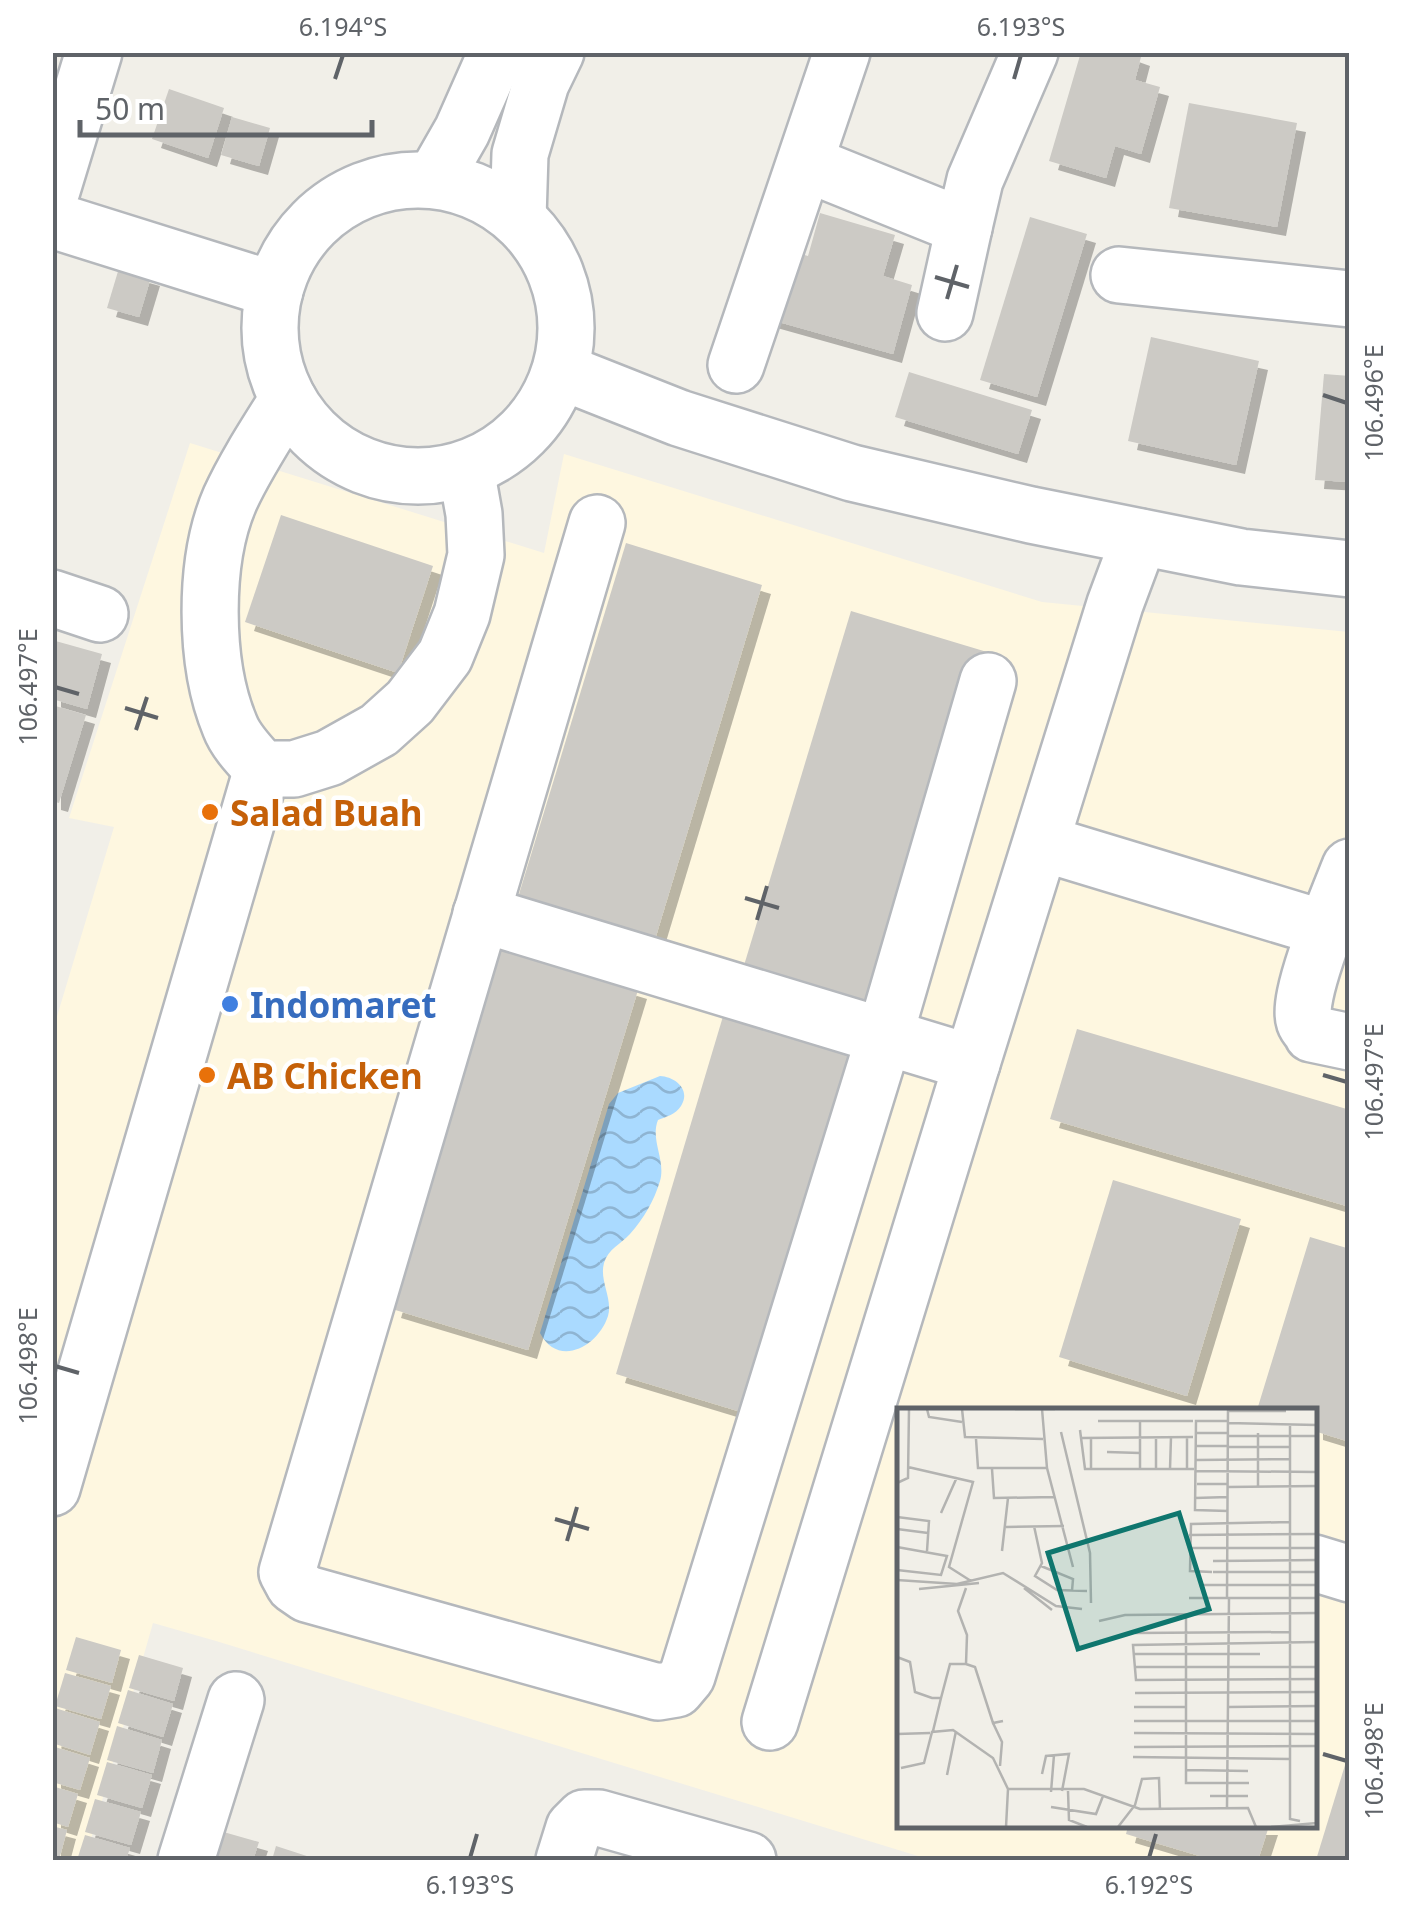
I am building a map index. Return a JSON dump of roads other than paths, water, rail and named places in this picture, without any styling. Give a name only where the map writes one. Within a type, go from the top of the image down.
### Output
[{"type":"street","points":[[52,190],[94,52]]},
{"type":"street","points":[[434,180],[462,131],[497,52]]},
{"type":"street","points":[[518,218],[520,154],[541,83],[556,52]]},
{"type":"street","points":[[736,366],[842,52]]},
{"type":"street","points":[[945,312],[975,180],[1030,52]]},
{"type":"street","points":[[804,163],[964,226]]},
{"type":"street","points":[[434,180],[479,192],[518,218],[544,250],[561,289],[566,330],[560,371],[546,404],[524,432],[497,454],[466,469],[425,477],[384,473],[345,458],[312,433],[288,399],[272,346],[270,327],[275,290],[292,251],[318,219],[352,195],[392,182],[434,180]]},
{"type":"street","points":[[52,220],[275,290]]},
{"type":"street","points":[[1119,275],[1350,299]]},
{"type":"street","points":[[560,371],[679,418],[852,473],[1031,515],[1241,557],[1350,569]]},
{"type":"street","points":[[288,399],[230,500],[215,549],[211,605],[212,658],[230,729],[262,769],[294,770],[329,758],[380,730],[410,702],[445,656],[462,614],[476,555],[466,469]]},
{"type":"street","points":[[598,522],[288,1572],[294,1585],[307,1594],[658,1692],[676,1689],[687,1676],[884,1038],[988,681]]},
{"type":"street","points":[[770,1722],[881,1431],[972,1064],[1140,537]]},
{"type":"street","points":[[52,1488],[262,769]]},
{"type":"street","points":[[1042,843],[1326,928]]},
{"type":"street","points":[[1350,867],[1304,999],[1304,1020],[1312,1034],[1350,1042]]},
{"type":"street","points":[[481,914],[972,1064]]},
{"type":"street","points":[[1317,1564],[1350,1574]]},
{"type":"street","points":[[186,1860],[236,1700]]},
{"type":"street","points":[[564,1860],[574,1828],[584,1818],[599,1818],[734,1858]]},
{"type":"water","points":[[660,1076],[676,1082],[683,1090],[684,1100],[679,1109],[658,1120],[658,1188],[640,1222],[606,1258],[603,1276],[609,1309],[603,1327],[596,1337],[577,1349],[557,1349],[540,1333],[609,1104],[618,1093]]},
{"type":"place","name":"Salad Buah","points":[[210,812]]},
{"type":"place","name":"Indomaret","points":[[230,1004]]},
{"type":"place","name":"AB Chicken","points":[[207,1075]]}]
